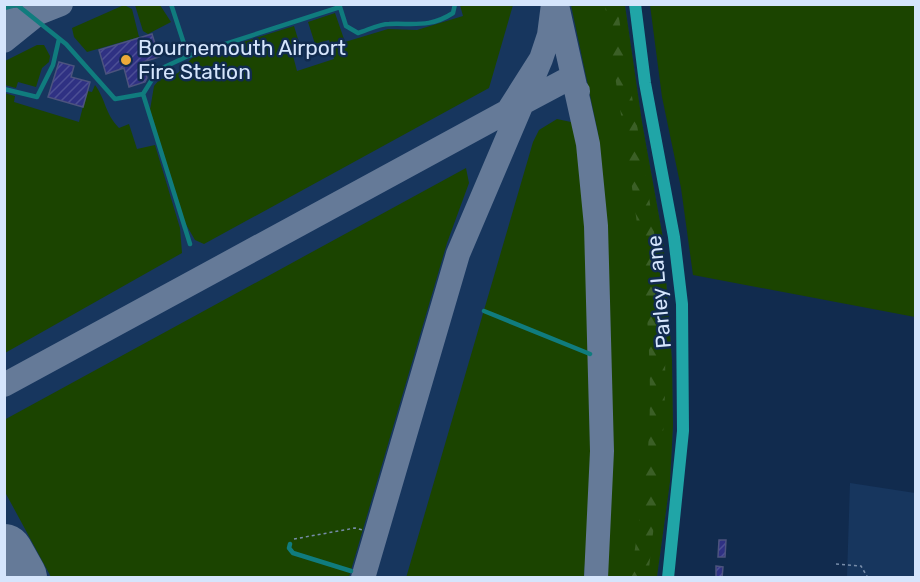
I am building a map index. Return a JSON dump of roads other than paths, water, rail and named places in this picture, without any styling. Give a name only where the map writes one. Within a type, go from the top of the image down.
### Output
[{"type":"main road","name":"Parley Lane","points":[[635,4],[645,83],[674,237],[682,304],[683,431],[668,578]]},
{"type":"lane","points":[[171,4],[188,56]]},
{"type":"lane","points":[[4,8],[16,5],[59,39],[115,99],[143,94],[158,70],[188,56],[340,7],[345,26],[358,33],[388,24],[417,26],[453,13],[455,4]]},
{"type":"lane","points":[[4,89],[37,97],[53,66],[59,39]]},
{"type":"lane","points":[[143,94],[190,244]]},
{"type":"lane","points":[[484,311],[590,354]]},
{"type":"lane","points":[[290,544],[289,548],[293,553],[351,571]]},
{"type":"place","name":"Bournemouth Airport Fire Station","points":[[126,60]]}]
